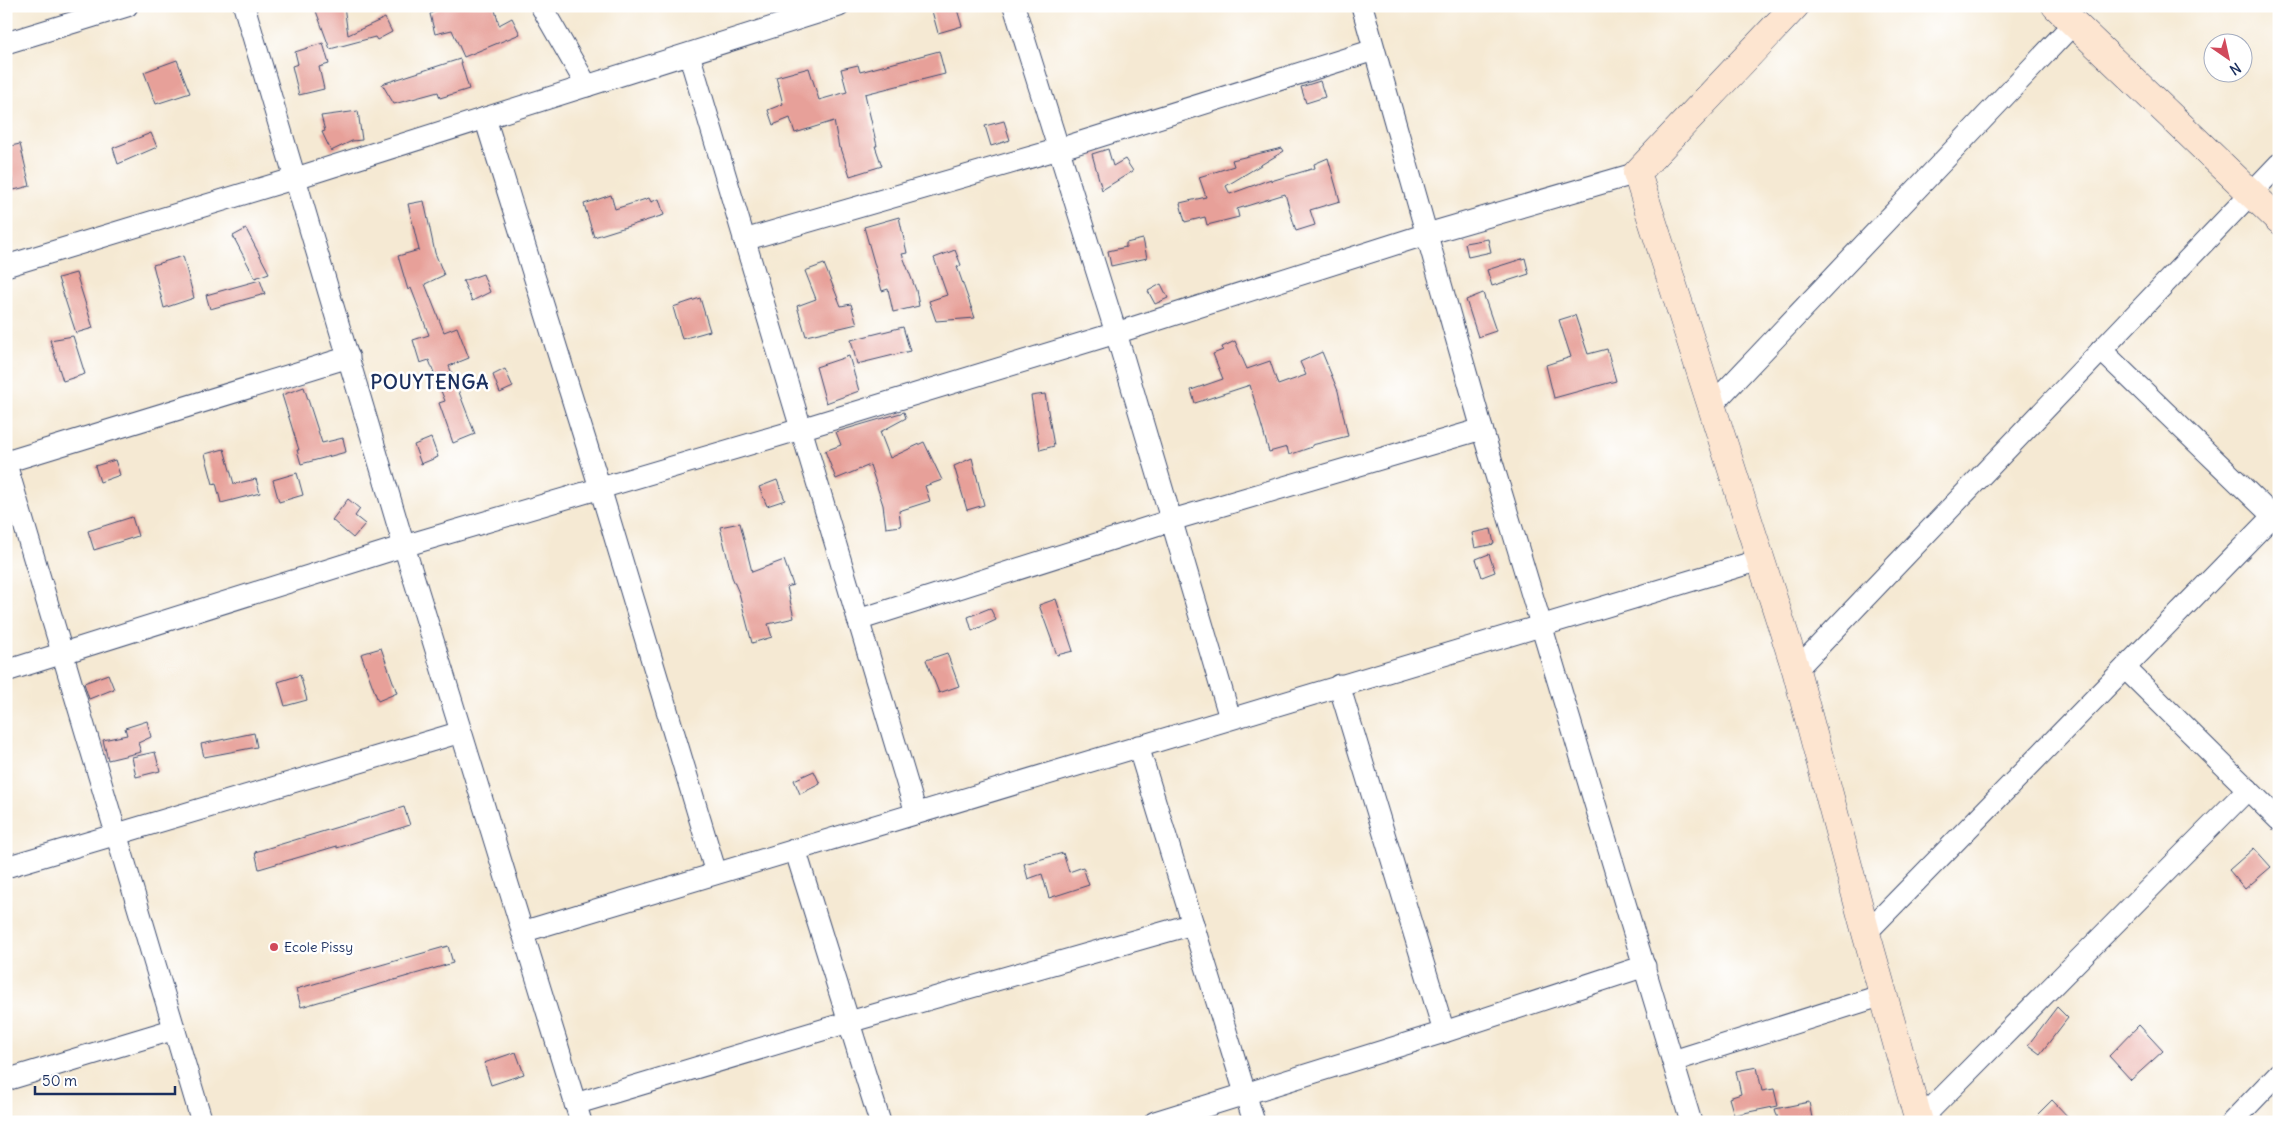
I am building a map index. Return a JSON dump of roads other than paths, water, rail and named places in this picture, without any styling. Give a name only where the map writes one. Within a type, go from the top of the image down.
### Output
[{"type":"street","points":[[6,43],[127,6]]},
{"type":"street","points":[[244,6],[404,546],[578,1113],[849,1022],[1193,924]]},
{"type":"street","points":[[541,6],[587,86]]},
{"type":"street","points":[[6,266],[296,178],[839,6]]},
{"type":"street","points":[[1014,6],[1116,333],[1230,718]]},
{"type":"street","points":[[1362,6],[1482,429],[1691,1122]]},
{"type":"street","points":[[6,671],[404,546],[801,429],[1116,333],[1427,234],[1637,173],[1795,6]]},
{"type":"street","points":[[1711,406],[2065,15],[2279,220]]},
{"type":"street","points":[[744,240],[1059,148],[1374,50]]},
{"type":"street","points":[[689,54],[916,813]]},
{"type":"street","points":[[485,118],[600,488],[716,873]]},
{"type":"street","points":[[1796,670],[2279,164]]},
{"type":"street","points":[[1637,173],[1796,670],[1866,933],[1919,1121],[2248,790]]},
{"type":"street","points":[[1866,933],[2125,668],[2276,519],[2101,350]]},
{"type":"street","points":[[202,1122],[118,834],[6,463],[349,357]]},
{"type":"street","points":[[858,620],[1172,520],[1482,429]]},
{"type":"street","points":[[522,932],[1760,560]]},
{"type":"street","points":[[2125,668],[2279,820]]},
{"type":"street","points":[[1339,686],[1444,1032]]},
{"type":"street","points":[[6,867],[461,732]]},
{"type":"street","points":[[1138,746],[1254,1122]]},
{"type":"street","points":[[795,849],[880,1122]]},
{"type":"street","points":[[1155,1122],[1444,1032],[1644,966]]},
{"type":"street","points":[[1673,1061],[1883,995]]},
{"type":"street","points":[[6,1080],[175,1029]]},
{"type":"street","points":[[2232,1122],[2279,1073]]},
{"type":"place","name":"Ecole Pissy","points":[[274,947]]},
{"type":"district","name":"POUYTENGA","points":[[430,382]]}]
